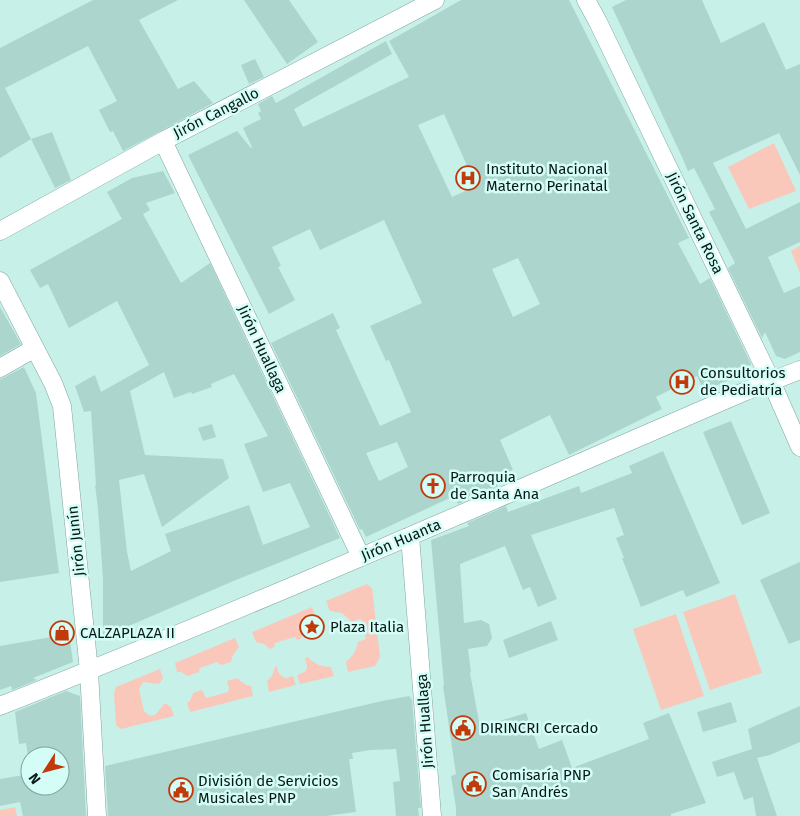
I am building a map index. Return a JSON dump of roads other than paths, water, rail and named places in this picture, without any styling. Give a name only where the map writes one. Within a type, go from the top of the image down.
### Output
[{"type":"street","name":"Jirón Cangallo","points":[[0,231],[164,141],[434,0]]},
{"type":"street","name":"Jirón Santa Rosa","points":[[586,0],[771,381],[800,447]]},
{"type":"street","name":"Jirón Huallaga","points":[[164,141],[361,557]]},
{"type":"street","name":"Jirón Junín","points":[[0,281],[53,383],[62,406],[89,670],[97,816]]},
{"type":"street","points":[[0,368],[35,348]]},
{"type":"street","name":"Jirón Huanta","points":[[0,706],[361,557],[800,370]]},
{"type":"street","name":"Jirón Huallaga","points":[[410,536],[432,816]]},
{"type":"place","name":"Instituto Nacional Materno Perinatal","points":[[468,178]]},
{"type":"place","name":"Consultorios de Pediatría","points":[[682,382]]},
{"type":"place","name":"Parroquia de Santa Ana","points":[[433,486]]},
{"type":"place","name":"Plaza Italia","points":[[312,627]]},
{"type":"place","name":"CALZAPLAZA II","points":[[62,633]]},
{"type":"place","name":"DIRINCRI Cercado","points":[[463,728]]},
{"type":"place","name":"Comisaría PNP San Andrés","points":[[474,784]]},
{"type":"place","name":"División de Servicios Musicales PNP","points":[[181,790]]}]
